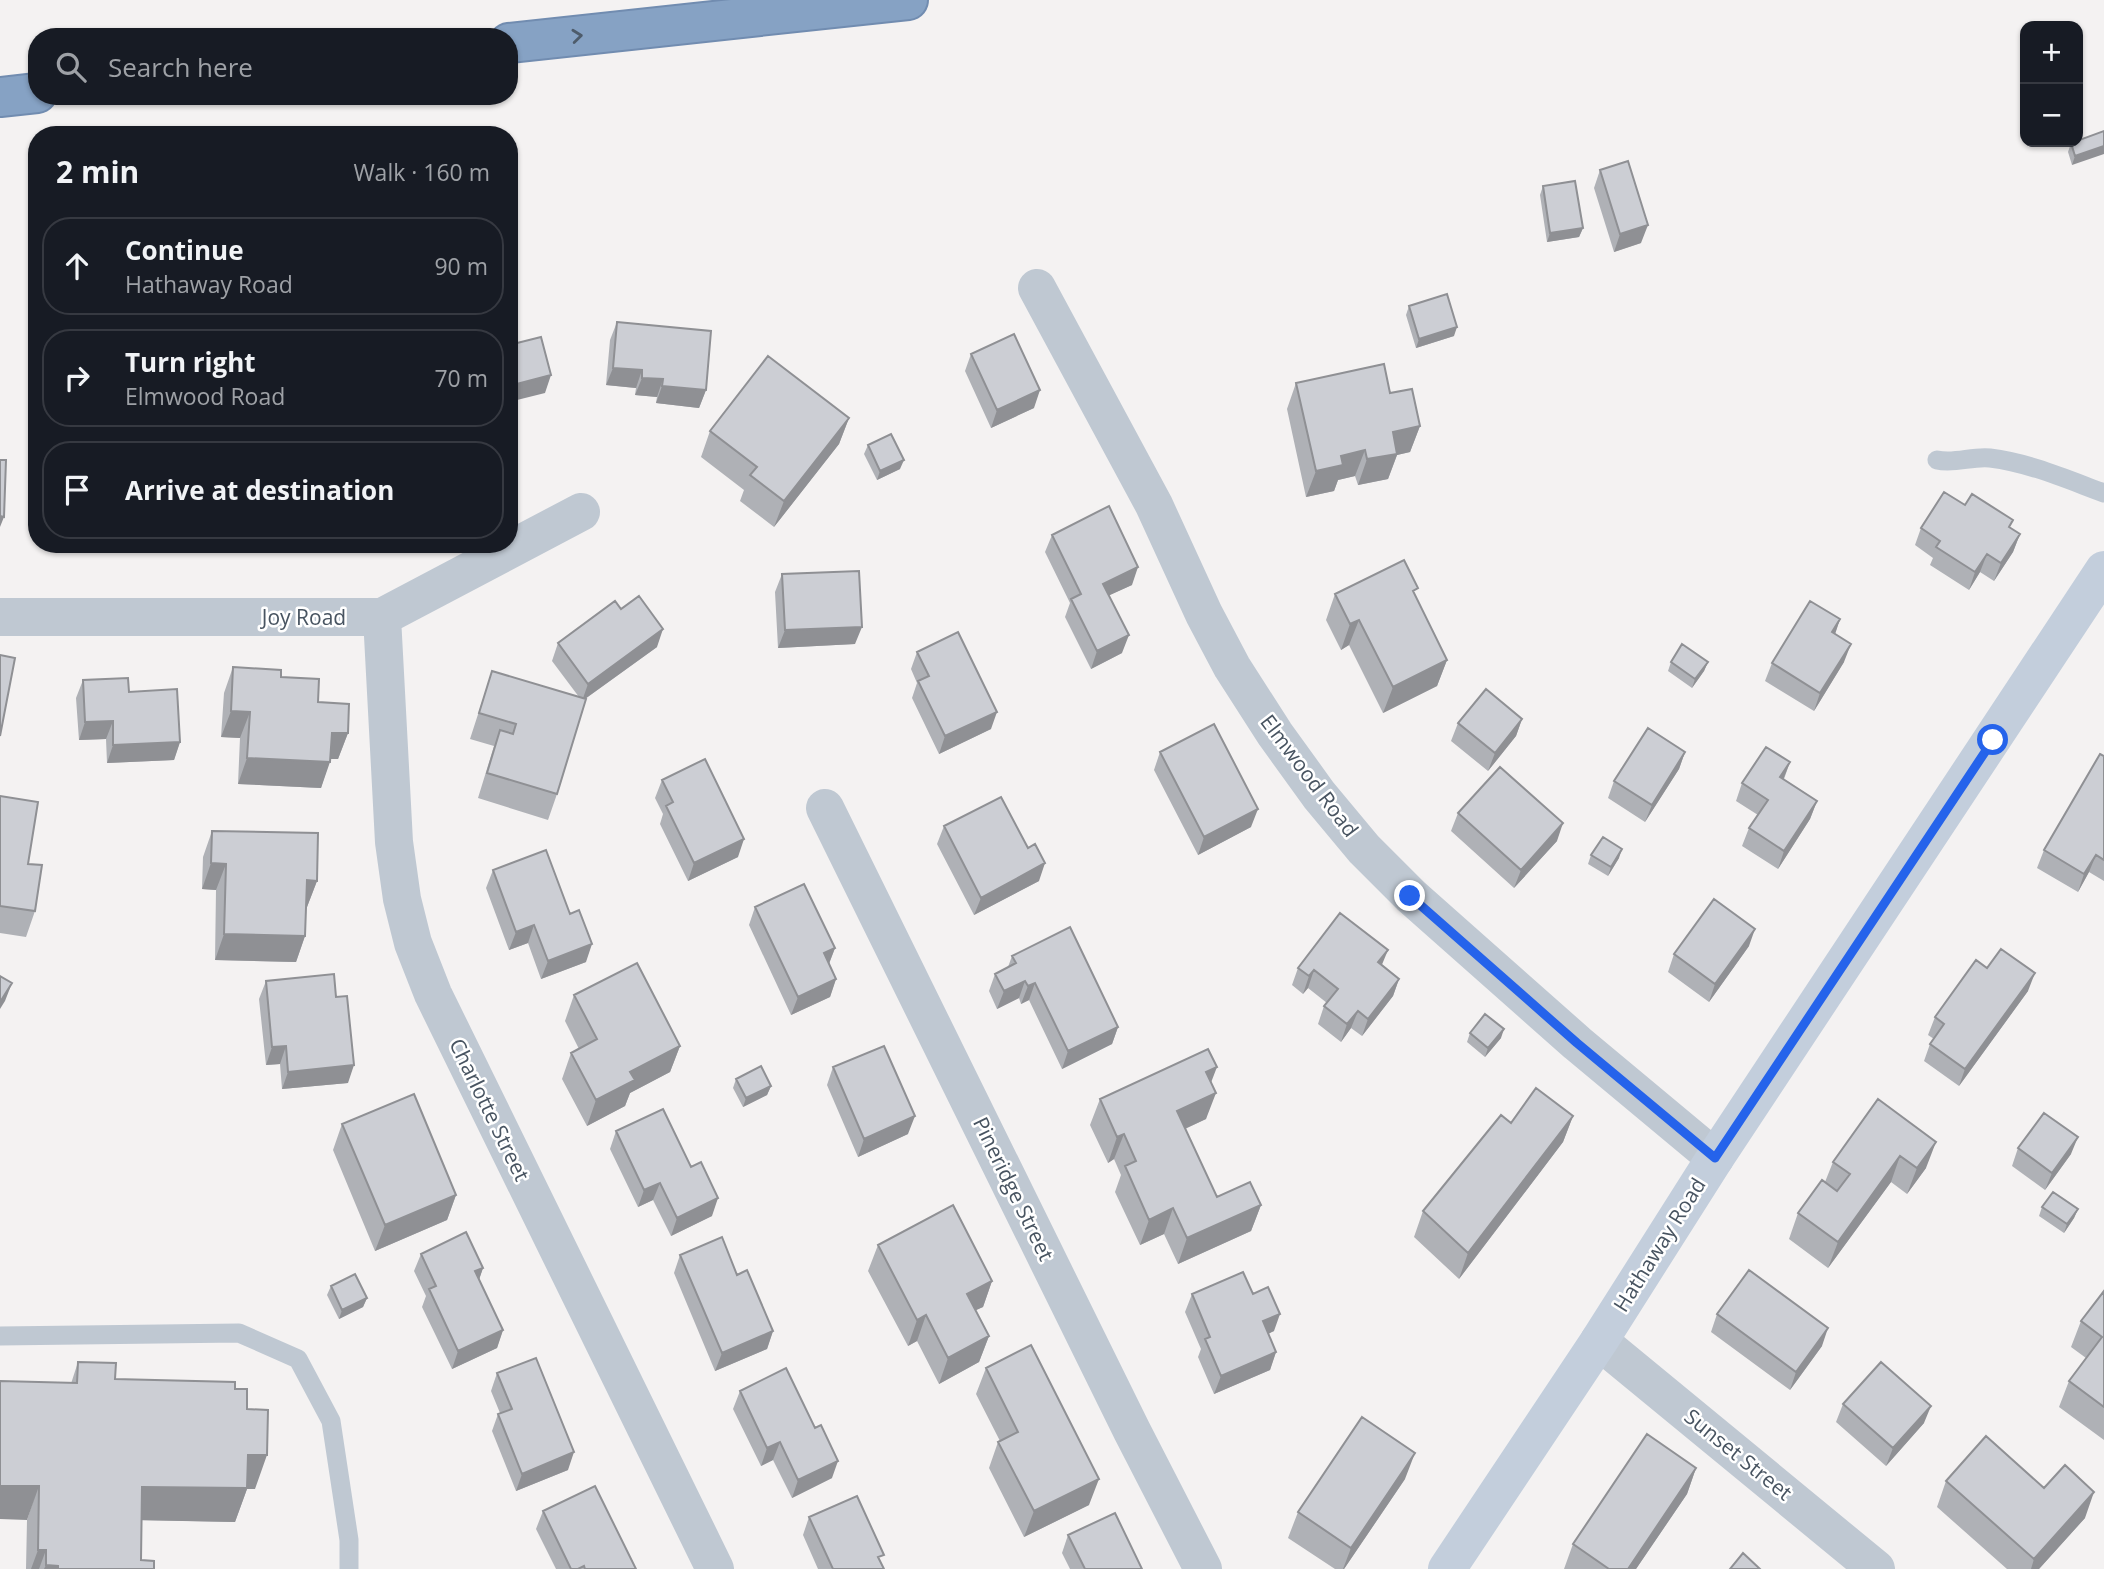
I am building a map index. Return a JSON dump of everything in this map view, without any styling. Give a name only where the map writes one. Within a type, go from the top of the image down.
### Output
[{"type":"highway","points":[[518,42],[908,0]]},
{"type":"highway","points":[[0,97],[28,94]]},
{"type":"main road","name":"Hathaway Road","points":[[1456,1565],[1715,1158],[2104,570]]},
{"type":"street","name":"Elmwood Road","points":[[1037,288],[1148,493],[1204,614],[1232,667],[1275,734],[1319,794],[1364,849],[1410,896],[1558,1026],[1715,1158]]},
{"type":"street","name":"Joy Road","points":[[518,545],[581,512]]},
{"type":"street","name":"Joy Road","points":[[0,617],[382,617],[503,553]]},
{"type":"street","name":"Charlotte Street","points":[[382,617],[394,842],[402,900],[413,943],[433,994],[715,1569]]},
{"type":"street","name":"Pineridge Street","points":[[825,808],[1132,1431],[1203,1569]]},
{"type":"street","name":"Sunset Street","points":[[1599,1341],[1877,1569]]},
{"type":"lane","points":[[1937,460],[1948,462],[1986,457],[2022,463],[2104,493]]},
{"type":"lane","points":[[0,1336],[239,1333],[298,1359],[331,1422],[349,1540],[349,1569]]},
{"type":"building","points":[[2104,131],[2104,146],[2075,156],[2072,147],[2083,147],[2083,139]]},
{"type":"building","points":[[1628,161],[1648,225],[1620,234],[1600,170]]},
{"type":"building","points":[[1575,181],[1583,228],[1550,233],[1543,186]]},
{"type":"building","points":[[1447,294],[1457,327],[1419,339],[1409,306]]},
{"type":"building","points":[[617,322],[711,331],[706,390],[662,386],[663,379],[642,378],[642,370],[613,368]]},
{"type":"building","points":[[1014,334],[1040,390],[997,410],[971,354]]},
{"type":"building","points":[[541,337],[551,375],[518,384],[518,343]]},
{"type":"building","points":[[768,356],[849,418],[784,501],[750,475],[757,467],[710,431]]},
{"type":"building","points":[[1384,364],[1390,393],[1412,389],[1420,426],[1393,432],[1397,454],[1367,459],[1365,450],[1341,456],[1343,465],[1316,471],[1296,383]]},
{"type":"building","points":[[891,434],[904,460],[880,471],[868,445]]},
{"type":"building","points":[[0,460],[6,460],[4,517],[0,516]]},
{"type":"building","points":[[1944,492],[1965,505],[1972,494],[2013,520],[2009,527],[2020,534],[2001,563],[1987,554],[1975,572],[1936,547],[1940,541],[1921,528]]},
{"type":"building","points":[[1109,506],[1138,567],[1103,584],[1129,635],[1097,651],[1071,599],[1081,594],[1052,535]]},
{"type":"building","points":[[1404,560],[1418,588],[1413,591],[1447,660],[1393,687],[1359,620],[1350,624],[1335,594]]},
{"type":"building","points":[[859,571],[862,627],[785,630],[782,574]]},
{"type":"building","points":[[639,596],[663,629],[588,684],[558,643],[615,601],[621,609]]},
{"type":"building","points":[[1810,601],[1840,619],[1832,632],[1851,644],[1820,693],[1772,663]]},
{"type":"building","points":[[958,632],[997,712],[945,736],[918,681],[929,676],[917,652]]},
{"type":"building","points":[[1682,644],[1708,662],[1695,679],[1671,662]]},
{"type":"building","points":[[0,655],[15,658],[0,736]]},
{"type":"building","points":[[233,667],[281,670],[281,677],[319,679],[318,702],[349,704],[348,733],[332,733],[330,762],[247,758],[250,712],[231,711]]},
{"type":"building","points":[[492,671],[586,699],[557,794],[487,773],[500,730],[513,734],[516,724],[479,713]]},
{"type":"building","points":[[128,678],[129,692],[177,689],[180,742],[113,745],[113,721],[85,722],[83,680]]},
{"type":"building","points":[[1486,689],[1522,719],[1495,753],[1458,723]]},
{"type":"building","points":[[1214,724],[1258,809],[1204,837],[1160,752]]},
{"type":"building","points":[[1648,728],[1685,752],[1652,805],[1614,781]]},
{"type":"building","points":[[1766,747],[1790,762],[1780,777],[1817,801],[1784,851],[1749,828],[1768,800],[1742,783]]},
{"type":"building","points":[[2100,754],[2104,756],[2104,860],[2096,855],[2084,874],[2044,850]]},
{"type":"building","points":[[705,759],[744,839],[694,863],[666,806],[673,802],[662,780]]},
{"type":"building","points":[[1500,767],[1563,823],[1521,870],[1458,813]]},
{"type":"building","points":[[0,796],[38,802],[28,864],[42,865],[35,911],[0,906]]},
{"type":"building","points":[[1001,797],[1028,848],[1035,844],[1045,863],[981,898],[944,826]]},
{"type":"building","points":[[212,831],[318,833],[317,881],[307,880],[305,936],[224,934],[226,864],[211,863]]},
{"type":"building","points":[[1603,837],[1622,849],[1611,867],[1591,855]]},
{"type":"building","points":[[546,850],[570,914],[579,910],[592,944],[548,961],[534,925],[516,932],[493,870]]},
{"type":"building","points":[[804,884],[835,948],[824,953],[836,979],[798,997],[755,907]]},
{"type":"building","points":[[1714,899],[1755,929],[1715,984],[1674,954]]},
{"type":"building","points":[[1340,913],[1388,950],[1378,962],[1399,979],[1368,1019],[1358,1011],[1347,1024],[1324,1006],[1338,989],[1314,970],[1309,976],[1298,968]]},
{"type":"building","points":[[1070,927],[1118,1027],[1068,1051],[1035,983],[1028,986],[1025,981],[1004,991],[995,974],[1016,963],[1012,956]]},
{"type":"building","points":[[2001,949],[2035,973],[1965,1069],[1930,1044],[1944,1024],[1935,1017],[1976,960],[1987,968]]},
{"type":"building","points":[[637,963],[680,1046],[630,1072],[635,1080],[596,1100],[571,1053],[597,1039],[574,995]]},
{"type":"building","points":[[334,974],[336,997],[347,996],[354,1065],[288,1072],[286,1046],[272,1047],[266,981]]},
{"type":"building","points":[[0,976],[12,983],[0,1002]]},
{"type":"building","points":[[1485,1014],[1504,1029],[1488,1048],[1470,1033]]},
{"type":"building","points":[[884,1046],[915,1116],[864,1139],[833,1067]]},
{"type":"building","points":[[1208,1049],[1217,1067],[1206,1072],[1216,1093],[1177,1111],[1217,1197],[1250,1182],[1261,1205],[1187,1238],[1173,1208],[1149,1220],[1125,1166],[1136,1161],[1124,1134],[1117,1137],[1100,1099]]},
{"type":"building","points":[[761,1066],[771,1086],[746,1098],[736,1079]]},
{"type":"building","points":[[1536,1088],[1573,1116],[1468,1253],[1423,1211],[1501,1115],[1511,1123]]},
{"type":"building","points":[[414,1094],[456,1195],[385,1225],[342,1124]]},
{"type":"building","points":[[1878,1099],[1936,1142],[1917,1168],[1900,1156],[1838,1242],[1798,1213],[1822,1180],[1837,1191],[1850,1174],[1833,1162]]},
{"type":"building","points":[[663,1109],[691,1167],[701,1162],[718,1198],[677,1218],[660,1183],[644,1190],[616,1131]]},
{"type":"building","points":[[2044,1113],[2078,1137],[2052,1173],[2018,1148]]},
{"type":"building","points":[[2053,1192],[2078,1209],[2067,1224],[2042,1207]]},
{"type":"building","points":[[953,1205],[992,1281],[967,1294],[989,1336],[948,1358],[926,1315],[917,1320],[878,1245]]},
{"type":"building","points":[[466,1232],[483,1268],[475,1271],[503,1330],[458,1351],[429,1289],[436,1286],[421,1254]]},
{"type":"building","points":[[722,1237],[737,1275],[747,1270],[773,1331],[722,1353],[680,1255]]},
{"type":"building","points":[[1749,1270],[1828,1328],[1796,1372],[1717,1314]]},
{"type":"building","points":[[1243,1272],[1253,1294],[1268,1287],[1280,1314],[1263,1321],[1276,1352],[1221,1376],[1205,1339],[1210,1337],[1192,1294]]},
{"type":"building","points":[[355,1274],[367,1298],[342,1310],[331,1286]]},
{"type":"building","points":[[2104,1291],[2104,1407],[2069,1381],[2102,1337],[2081,1321]]},
{"type":"building","points":[[1031,1345],[1099,1479],[1034,1511],[998,1442],[1018,1432],[986,1368]]},
{"type":"building","points":[[536,1358],[574,1452],[522,1474],[498,1414],[512,1409],[497,1373]]},
{"type":"building","points":[[78,1362],[116,1363],[115,1379],[235,1382],[235,1389],[247,1389],[247,1409],[268,1410],[267,1455],[248,1455],[247,1488],[142,1487],[141,1560],[154,1561],[154,1569],[58,1569],[58,1566],[46,1565],[46,1550],[38,1550],[39,1486],[0,1486],[0,1381],[77,1383]]},
{"type":"building","points":[[1881,1362],[1931,1406],[1893,1448],[1843,1404]]},
{"type":"building","points":[[786,1368],[815,1428],[821,1425],[838,1461],[798,1480],[780,1442],[767,1448],[740,1391]]},
{"type":"building","points":[[1362,1417],[1415,1453],[1351,1548],[1298,1512]]},
{"type":"building","points":[[1647,1434],[1696,1468],[1628,1569],[1609,1569],[1573,1544]]},
{"type":"building","points":[[1986,1436],[2044,1488],[2065,1465],[2094,1492],[2034,1559],[1946,1481]]},
{"type":"building","points":[[595,1486],[636,1569],[585,1569],[584,1566],[571,1569],[543,1511]]},
{"type":"building","points":[[857,1496],[884,1555],[878,1557],[884,1569],[833,1569],[809,1517]]},
{"type":"building","points":[[1115,1513],[1142,1569],[1085,1569],[1068,1535]]},
{"type":"building","points":[[1743,1553],[1760,1569],[1730,1569]]},
{"type":"route","points":[[1410,896],[1577,1043],[1715,1158],[1993,740]]}]
